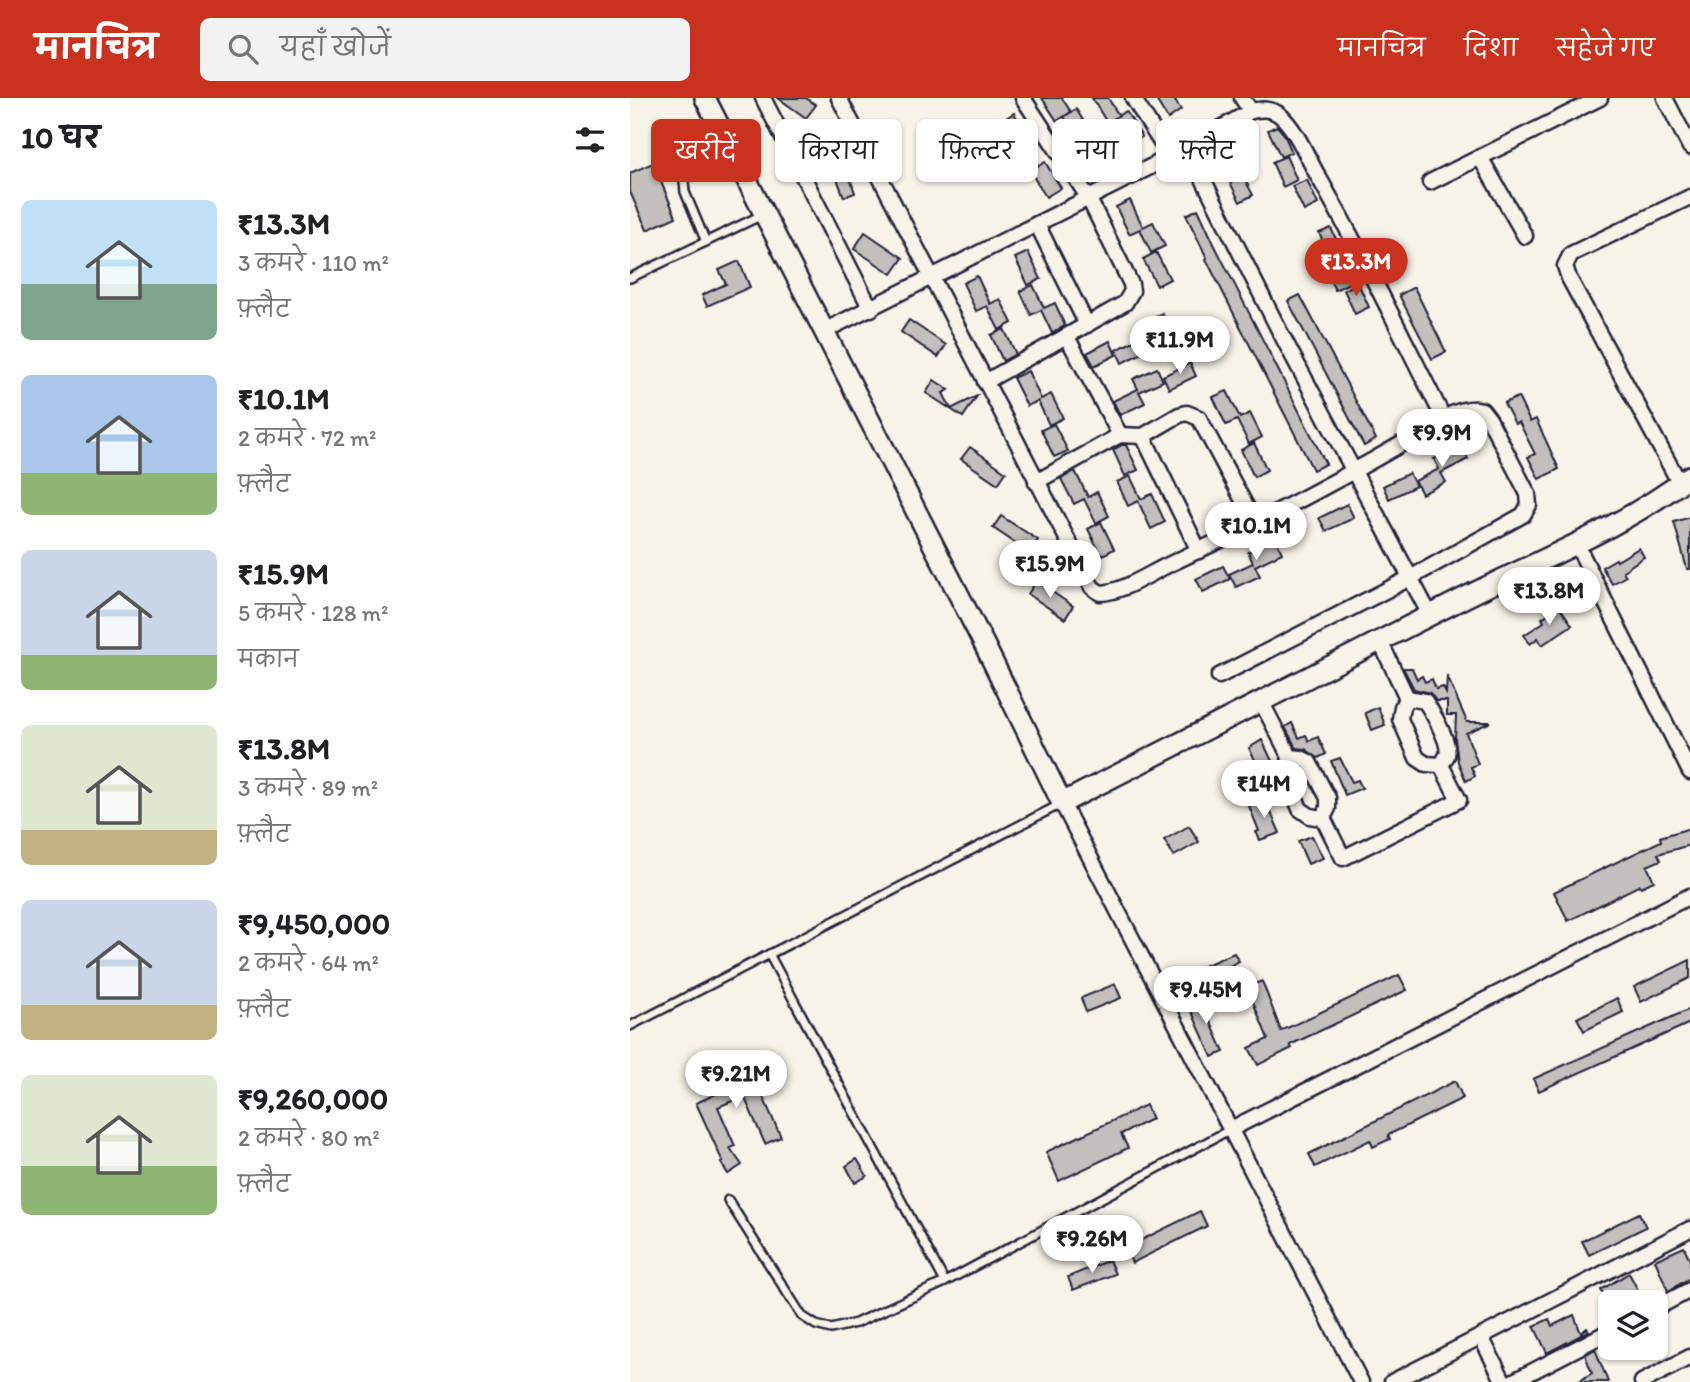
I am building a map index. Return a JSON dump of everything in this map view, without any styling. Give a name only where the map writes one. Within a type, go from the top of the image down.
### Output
[{"type":"street","points":[[705,98],[716,119]]},
{"type":"street","points":[[763,98],[871,309]]},
{"type":"street","points":[[839,98],[1036,482],[1092,587],[1100,593],[1117,590],[1255,523],[1468,408],[1482,410],[1489,419],[1528,494],[1528,505],[1523,515],[1410,578],[1219,676]]},
{"type":"street","points":[[985,383],[1125,303],[1132,291],[1088,197],[1023,98]]},
{"type":"street","points":[[1133,98],[1156,135]]},
{"type":"street","points":[[1242,98],[1251,111]]},
{"type":"street","points":[[1430,182],[1600,98]]},
{"type":"street","points":[[1665,98],[1690,147]]},
{"type":"street","points":[[1237,119],[1251,111],[1263,109],[1274,111],[1291,128],[1326,190],[1444,419]]},
{"type":"street","points":[[1480,157],[1525,236]]},
{"type":"street","points":[[824,331],[1156,164]]},
{"type":"street","points":[[747,182],[985,646],[1062,803],[1361,1382]]},
{"type":"street","points":[[1205,182],[1279,330],[1430,615]]},
{"type":"street","points":[[1062,803],[1380,640],[1577,544],[1659,499],[1685,480],[1569,278],[1566,266],[1571,254],[1690,197]]},
{"type":"street","points":[[1037,224],[1087,325]]},
{"type":"street","points":[[1067,338],[1120,435]]},
{"type":"street","points":[[1036,482],[1120,435],[1143,436],[1179,415],[1194,414],[1199,418],[1255,523]]},
{"type":"street","points":[[1143,436],[1199,551]]},
{"type":"street","points":[[1577,544],[1690,772]]},
{"type":"street","points":[[1380,640],[1407,698]]},
{"type":"street","points":[[1407,698],[1402,707],[1401,719],[1417,758],[1426,764],[1441,765]]},
{"type":"street","points":[[1407,698],[1425,701],[1435,718],[1448,747],[1441,765]]},
{"type":"street","points":[[1261,701],[1290,757],[1287,776],[1300,809],[1310,816],[1323,818]]},
{"type":"street","points":[[1290,757],[1309,762],[1328,797],[1328,808],[1323,818]]},
{"type":"street","points":[[1323,818],[1343,858],[1459,800],[1441,765]]},
{"type":"street","points":[[1231,1129],[1690,896]]},
{"type":"street","points":[[1392,1382],[1419,1376],[1481,1337],[1690,1229]]},
{"type":"street","points":[[1668,1302],[1690,1290]]},
{"type":"street","points":[[1481,1337],[1504,1382]]},
{"type":"street","points":[[1512,1382],[1598,1337]]},
{"type":"street","points":[[1642,1382],[1690,1357]]},
{"type":"lane","points":[[684,182],[685,192],[706,242]]},
{"type":"lane","points":[[630,278],[763,214]]},
{"type":"lane","points":[[630,1026],[1062,803]]},
{"type":"lane","points":[[769,954],[945,1282]]},
{"type":"lane","points":[[728,1200],[802,1316],[816,1325],[831,1329],[856,1323],[945,1282],[1231,1129]]},
{"type":"building","points":[[778,98],[806,98],[816,105],[806,118]]},
{"type":"building","points":[[1042,98],[1062,98],[1071,112],[1056,119]]},
{"type":"building","points":[[1092,98],[1108,98],[1119,116],[1105,119]]},
{"type":"building","points":[[1155,98],[1173,98],[1181,110],[1168,119]]},
{"type":"building","points":[[1076,109],[1082,119],[1065,119],[1064,117]]},
{"type":"building","points":[[1126,111],[1131,119],[1113,119]]},
{"type":"building","points":[[1014,113],[1018,119],[1005,119]]},
{"type":"building","points":[[1277,126],[1292,152],[1281,157],[1268,130]]},
{"type":"building","points":[[1286,156],[1297,180],[1283,187],[1272,162]]},
{"type":"building","points":[[1045,162],[1052,173],[1052,182],[1057,182],[1061,188],[1046,197],[1037,182],[1038,166]]},
{"type":"building","points":[[651,164],[651,182],[661,182],[676,217],[647,230],[630,192],[630,173]]},
{"type":"building","points":[[1307,180],[1318,204],[1304,211],[1292,186]]},
{"type":"building","points":[[838,182],[851,182],[855,193],[844,197]]},
{"type":"building","points":[[1230,182],[1246,182],[1253,195],[1240,202]]},
{"type":"building","points":[[1130,200],[1143,227],[1153,222],[1165,246],[1151,253],[1140,229],[1129,234],[1116,207]]},
{"type":"building","points":[[1198,209],[1326,464],[1313,470],[1206,259],[1186,215]]},
{"type":"building","points":[[1331,228],[1343,255],[1332,260],[1319,233]]},
{"type":"building","points":[[865,232],[903,258],[892,274],[854,249]]},
{"type":"building","points":[[1028,252],[1041,279],[1028,285],[1015,258]]},
{"type":"building","points":[[1156,252],[1170,279],[1157,286],[1143,259]]},
{"type":"building","points":[[1337,259],[1349,283],[1335,290],[1323,266]]},
{"type":"building","points":[[739,261],[750,287],[707,306],[702,295],[726,284],[719,270]]},
{"type":"building","points":[[977,276],[990,304],[1000,299],[1012,323],[999,330],[987,306],[976,311],[963,283]]},
{"type":"building","points":[[1358,283],[1369,307],[1355,314],[1344,290]]},
{"type":"building","points":[[1033,285],[1044,308],[1055,303],[1065,326],[1052,333],[1041,310],[1031,315],[1020,291]]},
{"type":"building","points":[[1414,287],[1446,352],[1432,359],[1399,295]]},
{"type":"building","points":[[1300,295],[1376,439],[1364,446],[1288,301]]},
{"type":"building","points":[[1162,313],[1169,328],[1142,341],[1146,351],[1122,363],[1116,350],[1140,338],[1134,327]]},
{"type":"building","points":[[909,320],[946,345],[938,357],[901,332]]},
{"type":"building","points":[[1004,329],[1016,354],[1003,361],[991,335]]},
{"type":"building","points":[[1110,341],[1116,355],[1094,366],[1087,353]]},
{"type":"building","points":[[1190,363],[1196,376],[1169,389],[1163,376]]},
{"type":"building","points":[[1157,368],[1163,381],[1139,392],[1145,403],[1120,415],[1113,401],[1138,389],[1133,379]]},
{"type":"building","points":[[1028,371],[1041,399],[1051,394],[1063,418],[1049,425],[1038,401],[1027,406],[1013,378]]},
{"type":"building","points":[[934,380],[949,390],[943,393],[951,409],[977,396],[963,417],[926,393]]},
{"type":"building","points":[[1227,391],[1240,418],[1250,413],[1262,437],[1249,444],[1237,420],[1226,425],[1213,397]]},
{"type":"building","points":[[1518,397],[1530,422],[1536,419],[1559,469],[1539,479],[1528,457],[1535,454],[1519,422],[1515,424],[1504,403]]},
{"type":"building","points":[[1054,424],[1068,451],[1054,457],[1041,430]]},
{"type":"building","points":[[1254,443],[1267,470],[1254,477],[1241,450]]},
{"type":"building","points":[[1126,445],[1138,470],[1125,476],[1113,450]]},
{"type":"building","points":[[1461,445],[1468,459],[1441,473],[1446,482],[1422,494],[1415,481],[1439,469],[1434,459]]},
{"type":"building","points":[[970,447],[1006,472],[998,484],[961,459]]},
{"type":"building","points":[[1075,471],[1088,497],[1097,492],[1109,516],[1096,523],[1084,499],[1074,504],[1061,479]]},
{"type":"building","points":[[1409,473],[1416,486],[1389,499],[1383,486]]},
{"type":"building","points":[[1130,476],[1141,499],[1152,494],[1165,522],[1151,529],[1138,501],[1128,506],[1117,482]]},
{"type":"building","points":[[1347,504],[1354,518],[1326,531],[1319,518]]},
{"type":"building","points":[[1001,516],[1038,540],[1030,553],[993,528]]},
{"type":"building","points":[[1690,517],[1690,569],[1687,569],[1674,522]]},
{"type":"building","points":[[1101,522],[1114,549],[1101,556],[1088,529]]},
{"type":"building","points":[[1275,538],[1282,553],[1255,566],[1260,576],[1236,587],[1229,574],[1253,563],[1248,552]]},
{"type":"building","points":[[1639,548],[1644,557],[1623,571],[1626,576],[1612,584],[1602,567]]},
{"type":"building","points":[[1223,566],[1230,579],[1203,592],[1196,579]]},
{"type":"building","points":[[1036,581],[1073,606],[1065,619],[1028,594]]},
{"type":"building","points":[[1559,606],[1572,625],[1542,645],[1538,638],[1530,644],[1524,635],[1544,622],[1542,618]]},
{"type":"building","points":[[1403,668],[1412,668],[1417,679],[1422,676],[1425,682],[1432,679],[1436,689],[1443,687],[1446,693],[1447,676],[1467,722],[1491,722],[1466,733],[1478,764],[1471,767],[1475,776],[1466,781],[1458,762],[1456,715],[1447,715],[1447,701],[1436,701],[1430,693],[1414,689]]},
{"type":"building","points":[[1378,707],[1385,725],[1372,730],[1365,713]]},
{"type":"building","points":[[1292,723],[1299,738],[1306,735],[1309,741],[1318,737],[1326,754],[1318,758],[1305,749],[1296,748],[1285,727]]},
{"type":"building","points":[[1262,740],[1272,761],[1261,767],[1268,781],[1256,788],[1248,773],[1259,768],[1249,748]]},
{"type":"building","points":[[1340,758],[1352,782],[1358,780],[1362,788],[1345,795],[1331,761]]},
{"type":"building","points":[[1265,799],[1280,833],[1260,840],[1249,806]]},
{"type":"building","points":[[1189,826],[1199,842],[1174,856],[1164,840]]},
{"type":"building","points":[[1690,828],[1690,845],[1658,854],[1661,860],[1647,866],[1654,881],[1641,887],[1640,885],[1568,921],[1554,892],[1661,841],[1660,837]]},
{"type":"building","points":[[1312,836],[1323,858],[1308,864],[1298,841]]},
{"type":"building","points":[[1234,953],[1239,961],[1228,967],[1230,973],[1194,986],[1189,972]]},
{"type":"building","points":[[1690,960],[1690,978],[1641,1002],[1634,987]]},
{"type":"building","points":[[1399,975],[1407,990],[1290,1045],[1292,1048],[1258,1065],[1249,1048],[1268,1039],[1247,987],[1262,981],[1281,1031]]},
{"type":"building","points":[[1115,984],[1121,998],[1086,1012],[1081,998]]},
{"type":"building","points":[[1199,996],[1224,1052],[1212,1057],[1187,1001]]},
{"type":"building","points":[[1617,998],[1623,1012],[1584,1031],[1577,1018]]},
{"type":"building","points":[[1690,1009],[1690,1023],[1539,1091],[1533,1079]]},
{"type":"building","points":[[739,1051],[745,1062],[747,1061],[781,1137],[765,1144],[744,1096],[718,1107],[735,1146],[730,1148],[742,1165],[728,1174],[696,1103],[716,1094],[713,1086],[733,1078],[726,1056]]},
{"type":"building","points":[[1455,1081],[1463,1098],[1388,1135],[1390,1139],[1373,1147],[1370,1140],[1315,1167],[1309,1154]]},
{"type":"building","points":[[1146,1105],[1152,1119],[1121,1134],[1128,1148],[1059,1181],[1046,1152]]},
{"type":"building","points":[[857,1159],[867,1176],[855,1183],[846,1166]]},
{"type":"building","points":[[1200,1211],[1207,1226],[1132,1263],[1125,1248]]},
{"type":"building","points":[[1639,1213],[1646,1227],[1589,1255],[1582,1241]]},
{"type":"building","points":[[1684,1247],[1690,1260],[1690,1278],[1668,1291],[1655,1260]]},
{"type":"building","points":[[1109,1260],[1115,1274],[1073,1290],[1068,1277]]},
{"type":"building","points":[[1629,1273],[1638,1290],[1601,1290]]},
{"type":"building","points":[[1574,1315],[1581,1333],[1587,1328],[1589,1331],[1547,1353],[1534,1326],[1549,1319],[1552,1326]]},
{"type":"building","points":[[1595,1349],[1608,1382],[1578,1382],[1592,1373],[1585,1355]]}]
